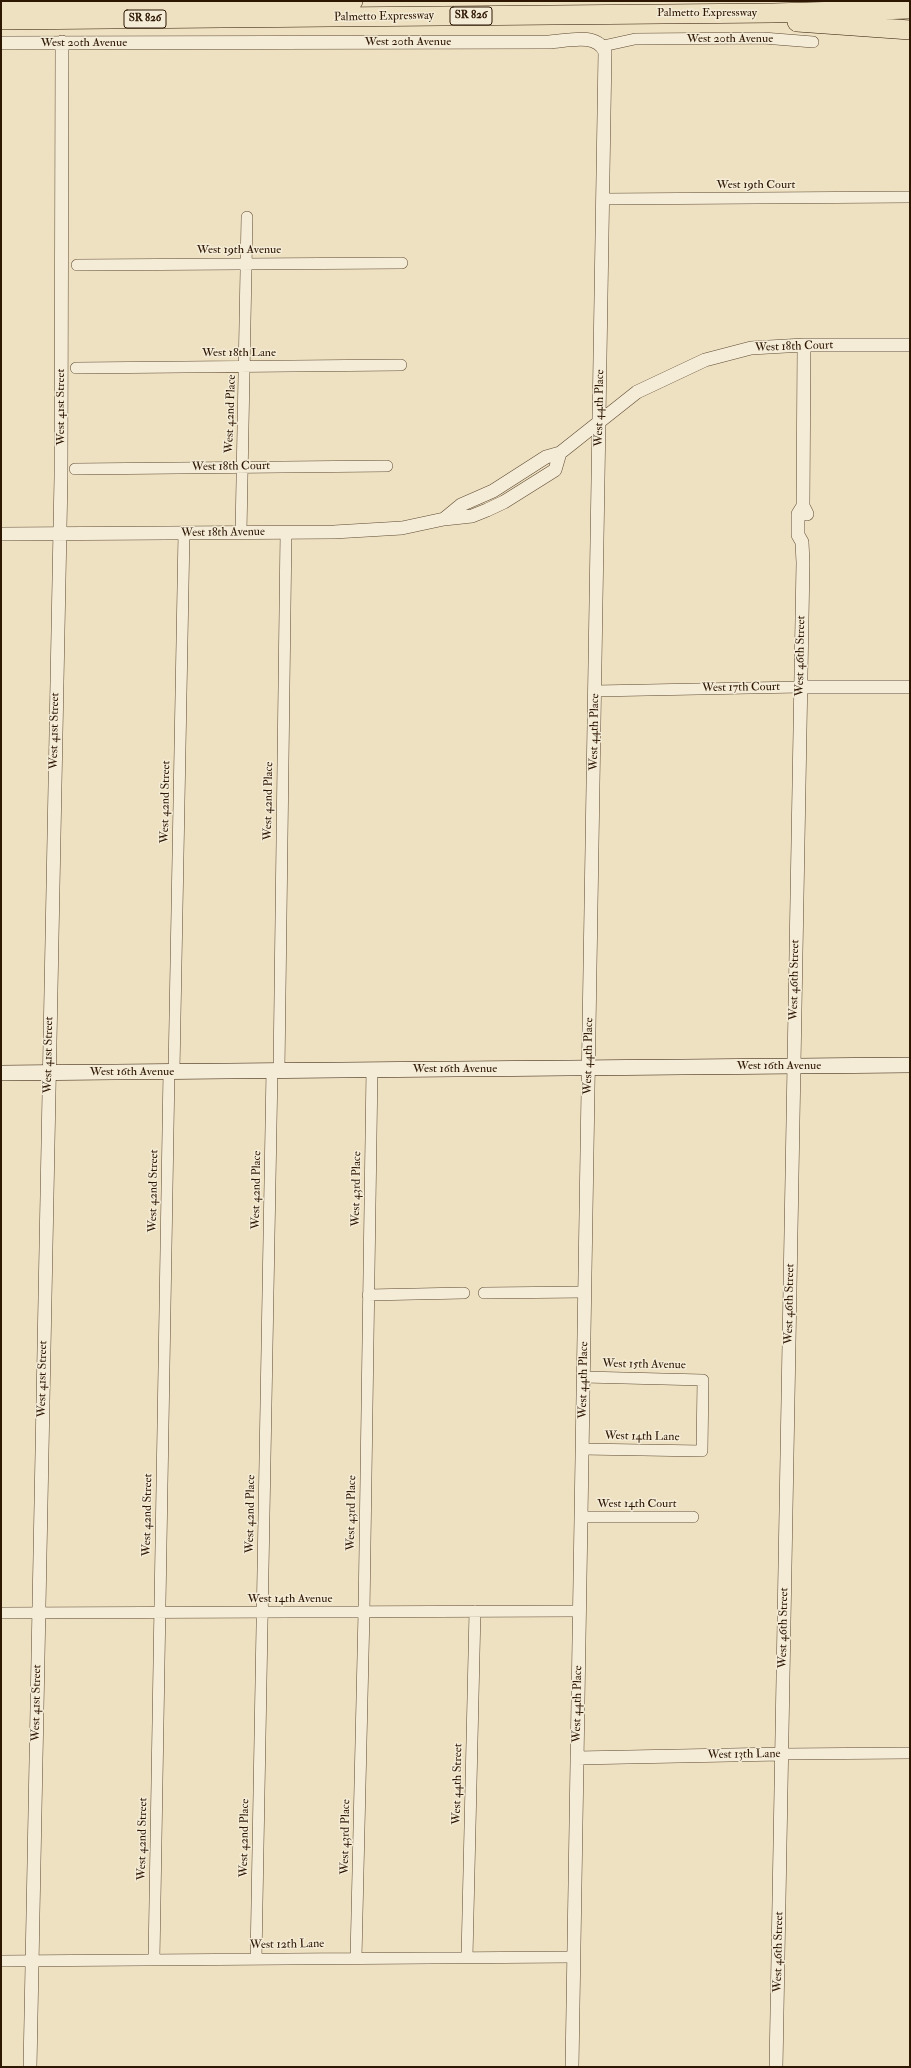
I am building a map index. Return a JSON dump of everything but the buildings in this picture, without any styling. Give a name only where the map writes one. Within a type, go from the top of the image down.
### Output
[{"type":"highway","points":[[1,4],[353,1]]},
{"type":"highway","points":[[706,1],[749,12]]},
{"type":"highway","name":"Palmetto Expressway","points":[[1,20],[749,12],[773,13],[910,10]]},
{"type":"highway","points":[[773,13],[799,23],[910,30]]},
{"type":"main road","name":"West 16th Avenue","points":[[1,1072],[910,1065]]},
{"type":"street","name":"West 20th Avenue","points":[[1,43],[550,42],[589,39],[603,46],[635,39],[763,38],[808,42]]},
{"type":"street","name":"West 41st Street","points":[[30,2067],[59,534],[62,42]]},
{"type":"street","name":"West 44th Place","points":[[572,2067],[606,63],[603,46]]},
{"type":"street","name":"West 19th Court","points":[[603,199],[910,197]]},
{"type":"street","name":"West 42nd Place","points":[[242,467],[247,217]]},
{"type":"street","name":"West 19th Avenue","points":[[77,265],[402,263]]},
{"type":"street","name":"West 18th Court","points":[[600,421],[637,392],[705,360],[752,348],[804,345],[910,345]]},
{"type":"street","name":"West 46th Street","points":[[776,2067],[802,542],[807,535],[807,514],[803,506],[804,345]]},
{"type":"street","name":"West 18th Lane","points":[[76,368],[401,365]]},
{"type":"street","name":"West 18th Avenue","points":[[1,534],[286,532],[402,528],[444,518],[461,505],[493,491],[546,457],[560,453],[600,421]]},
{"type":"street","name":"West 18th Court","points":[[74,469],[387,466]]},
{"type":"street","points":[[242,467],[242,532]]},
{"type":"street","name":"West 42nd Place","points":[[256,1958],[262,1612],[286,532]]},
{"type":"street","name":"West 42nd Street","points":[[154,1959],[171,1071],[184,533]]},
{"type":"street","name":"West 17th Court","points":[[596,691],[800,687],[910,687]]},
{"type":"street","name":"West 43rd Place","points":[[356,1958],[364,1612],[372,1070]]},
{"type":"street","points":[[484,1293],[585,1292]]},
{"type":"street","points":[[368,1295],[464,1293]]},
{"type":"street","name":"West 15th Avenue","points":[[584,1377],[703,1380],[702,1451]]},
{"type":"street","name":"West 14th Lane","points":[[582,1449],[702,1451]]},
{"type":"street","name":"West 14th Court","points":[[581,1517],[693,1517]]},
{"type":"street","name":"West 14th Avenue","points":[[1,1613],[580,1611]]},
{"type":"street","name":"West 44th Street","points":[[467,1958],[475,1612]]},
{"type":"street","name":"West 13th Lane","points":[[577,1758],[910,1753]]},
{"type":"street","name":"West 12th Lane","points":[[1,1962],[154,1959],[467,1958],[574,1956]]}]
